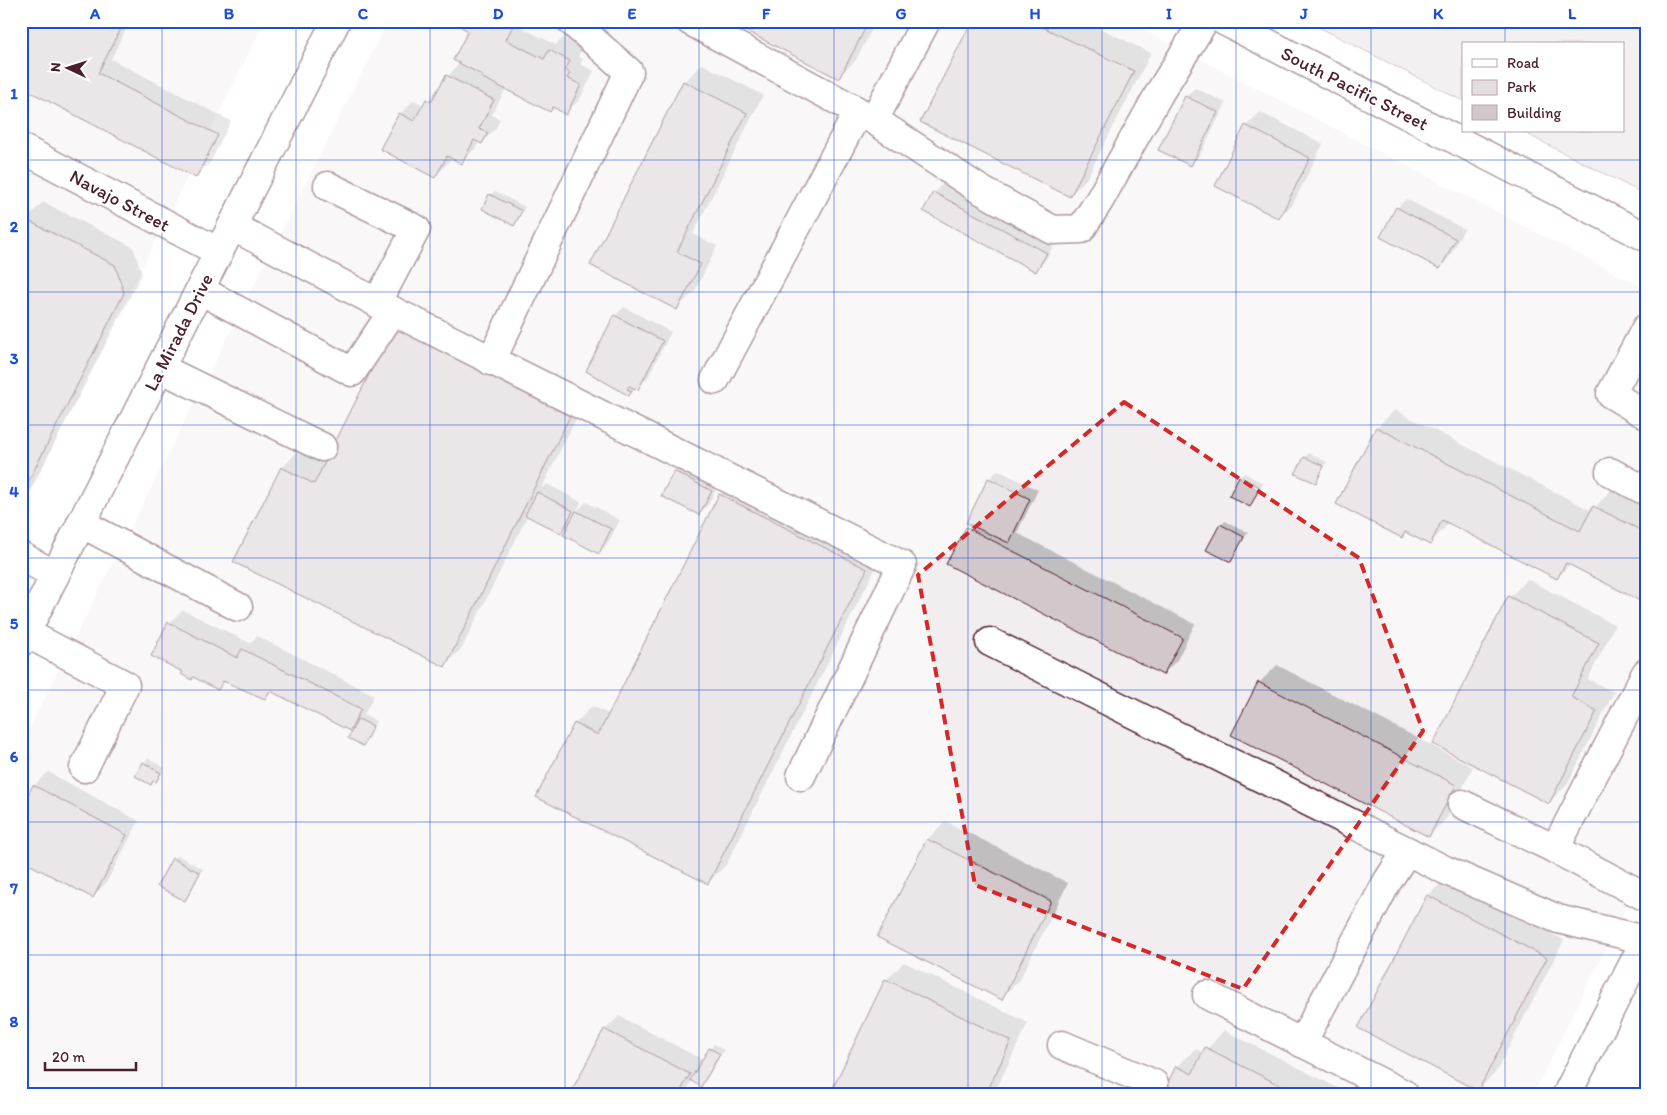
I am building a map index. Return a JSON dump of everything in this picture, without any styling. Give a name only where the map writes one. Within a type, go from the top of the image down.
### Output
[{"type":"street","name":"La Mirada Drive","points":[[24,638],[336,21]]},
{"type":"street","points":[[491,360],[629,72],[571,21]]},
{"type":"street","points":[[690,21],[866,116],[979,189],[1053,230],[1081,229],[1100,201],[1160,92],[1204,21]]},
{"type":"street","points":[[715,380],[866,116],[926,21]]},
{"type":"street","name":"South Pacific Street","points":[[1224,21],[1646,237]]},
{"type":"street","name":"Navajo Street","points":[[23,154],[219,252]]},
{"type":"street","points":[[200,290],[352,372],[385,307],[416,230],[328,186]]},
{"type":"street","points":[[232,226],[385,307],[902,566],[801,776]]},
{"type":"street","points":[[1646,328],[1611,394],[1646,415]]},
{"type":"street","points":[[160,368],[322,447]]},
{"type":"street","points":[[1610,472],[1646,491]]},
{"type":"street","points":[[82,524],[238,607]]},
{"type":"street","points":[[21,556],[55,575]]},
{"type":"street","points":[[24,638],[126,685],[84,768]]},
{"type":"street","points":[[990,642],[1407,851],[1558,919],[1646,940],[1567,1094]]},
{"type":"street","points":[[1555,849],[1646,673]]},
{"type":"street","points":[[1462,804],[1555,849],[1646,897]]},
{"type":"street","points":[[1302,1043],[1387,882],[1407,851]]},
{"type":"street","points":[[1207,995],[1404,1094]]},
{"type":"street","points":[[1062,1046],[1154,1084],[1150,1094]]},
{"type":"highlighted area","points":[[1124,402],[1359,558],[1423,731],[1243,989],[975,885],[918,575]]},
{"type":"shaded area","points":[[21,21],[265,21],[21,511]]},
{"type":"shaded area","points":[[388,21],[1126,21],[1646,289],[1646,868],[1533,1094],[21,1094],[21,744]]},
{"type":"green space","points":[[1307,21],[1646,21],[1646,195],[1523,132],[1624,132],[1624,42],[1462,42],[1462,100]]},
{"type":"building","points":[[21,21],[125,21],[98,73],[218,135],[196,178],[21,87]]},
{"type":"building","points":[[465,21],[515,21],[506,40],[544,59],[549,50],[570,61],[565,70],[570,73],[567,78],[581,85],[566,115],[553,107],[550,112],[481,77],[482,75],[453,60],[468,31],[461,27]]},
{"type":"building","points":[[727,21],[869,21],[839,79]]},
{"type":"building","points":[[972,21],[1030,21],[1134,71],[1070,197],[920,122]]},
{"type":"building","points":[[446,75],[494,100],[479,129],[488,133],[482,144],[474,140],[462,164],[447,156],[435,178],[380,149],[399,113],[414,121],[426,99],[431,102]]},
{"type":"building","points":[[683,81],[747,113],[677,252],[701,264],[677,310],[590,265]]},
{"type":"building","points":[[1185,96],[1218,112],[1191,166],[1158,150]]},
{"type":"building","points":[[1245,125],[1310,158],[1279,219],[1215,186]]},
{"type":"building","points":[[933,192],[1047,253],[1036,272],[923,211]]},
{"type":"building","points":[[489,194],[522,211],[514,226],[482,209]]},
{"type":"building","points":[[1396,207],[1456,239],[1440,269],[1380,237]]},
{"type":"building","points":[[25,219],[115,265],[124,293],[21,496],[21,226]]},
{"type":"building","points":[[614,315],[663,341],[638,390],[629,386],[627,389],[632,391],[629,396],[586,371]]},
{"type":"building","points":[[393,327],[570,416],[445,667],[233,562],[281,467],[314,484]]},
{"type":"building","points":[[1376,427],[1580,531],[1593,506],[1646,533],[1646,604],[1566,563],[1557,579],[1442,520],[1430,545],[1405,532],[1402,538],[1336,504]]},
{"type":"building","points":[[1304,457],[1324,466],[1316,483],[1295,474]]},
{"type":"building","points":[[674,471],[712,491],[699,515],[661,496]]},
{"type":"building","points":[[1239,476],[1260,487],[1250,507],[1229,496]]},
{"type":"building","points":[[988,478],[1030,499],[1009,543],[966,523]]},
{"type":"building","points":[[537,492],[573,511],[561,534],[525,515]]},
{"type":"building","points":[[719,494],[867,569],[708,884],[536,797],[574,723],[598,735]]},
{"type":"building","points":[[576,511],[611,529],[599,554],[563,535]]},
{"type":"building","points":[[1220,524],[1244,537],[1231,562],[1206,550]]},
{"type":"building","points":[[966,527],[1183,638],[1163,675],[946,564]]},
{"type":"building","points":[[1508,596],[1599,643],[1571,697],[1597,711],[1549,804],[1433,744]]},
{"type":"building","points":[[168,622],[237,658],[242,649],[361,709],[350,731],[270,691],[265,699],[223,681],[218,690],[193,677],[192,680],[181,674],[183,672],[151,656]]},
{"type":"building","points":[[1258,682],[1456,785],[1429,837],[1231,735]]},
{"type":"building","points":[[358,719],[373,726],[363,746],[348,738]]},
{"type":"building","points":[[143,762],[161,773],[156,782],[153,781],[151,785],[135,776]]},
{"type":"building","points":[[33,785],[127,835],[93,898],[21,860],[21,808]]},
{"type":"building","points":[[927,839],[1051,901],[1002,1000],[877,937]]},
{"type":"building","points":[[172,858],[200,873],[185,901],[157,886]]},
{"type":"building","points":[[1427,895],[1547,958],[1478,1091],[1358,1028]]},
{"type":"building","points":[[885,979],[1011,1041],[986,1094],[830,1094]]},
{"type":"building","points":[[604,1029],[690,1074],[679,1094],[570,1094]]},
{"type":"building","points":[[1205,1047],[1297,1094],[1162,1094],[1176,1066],[1192,1074]]},
{"type":"building","points":[[709,1048],[720,1054],[701,1087],[690,1080]]}]
